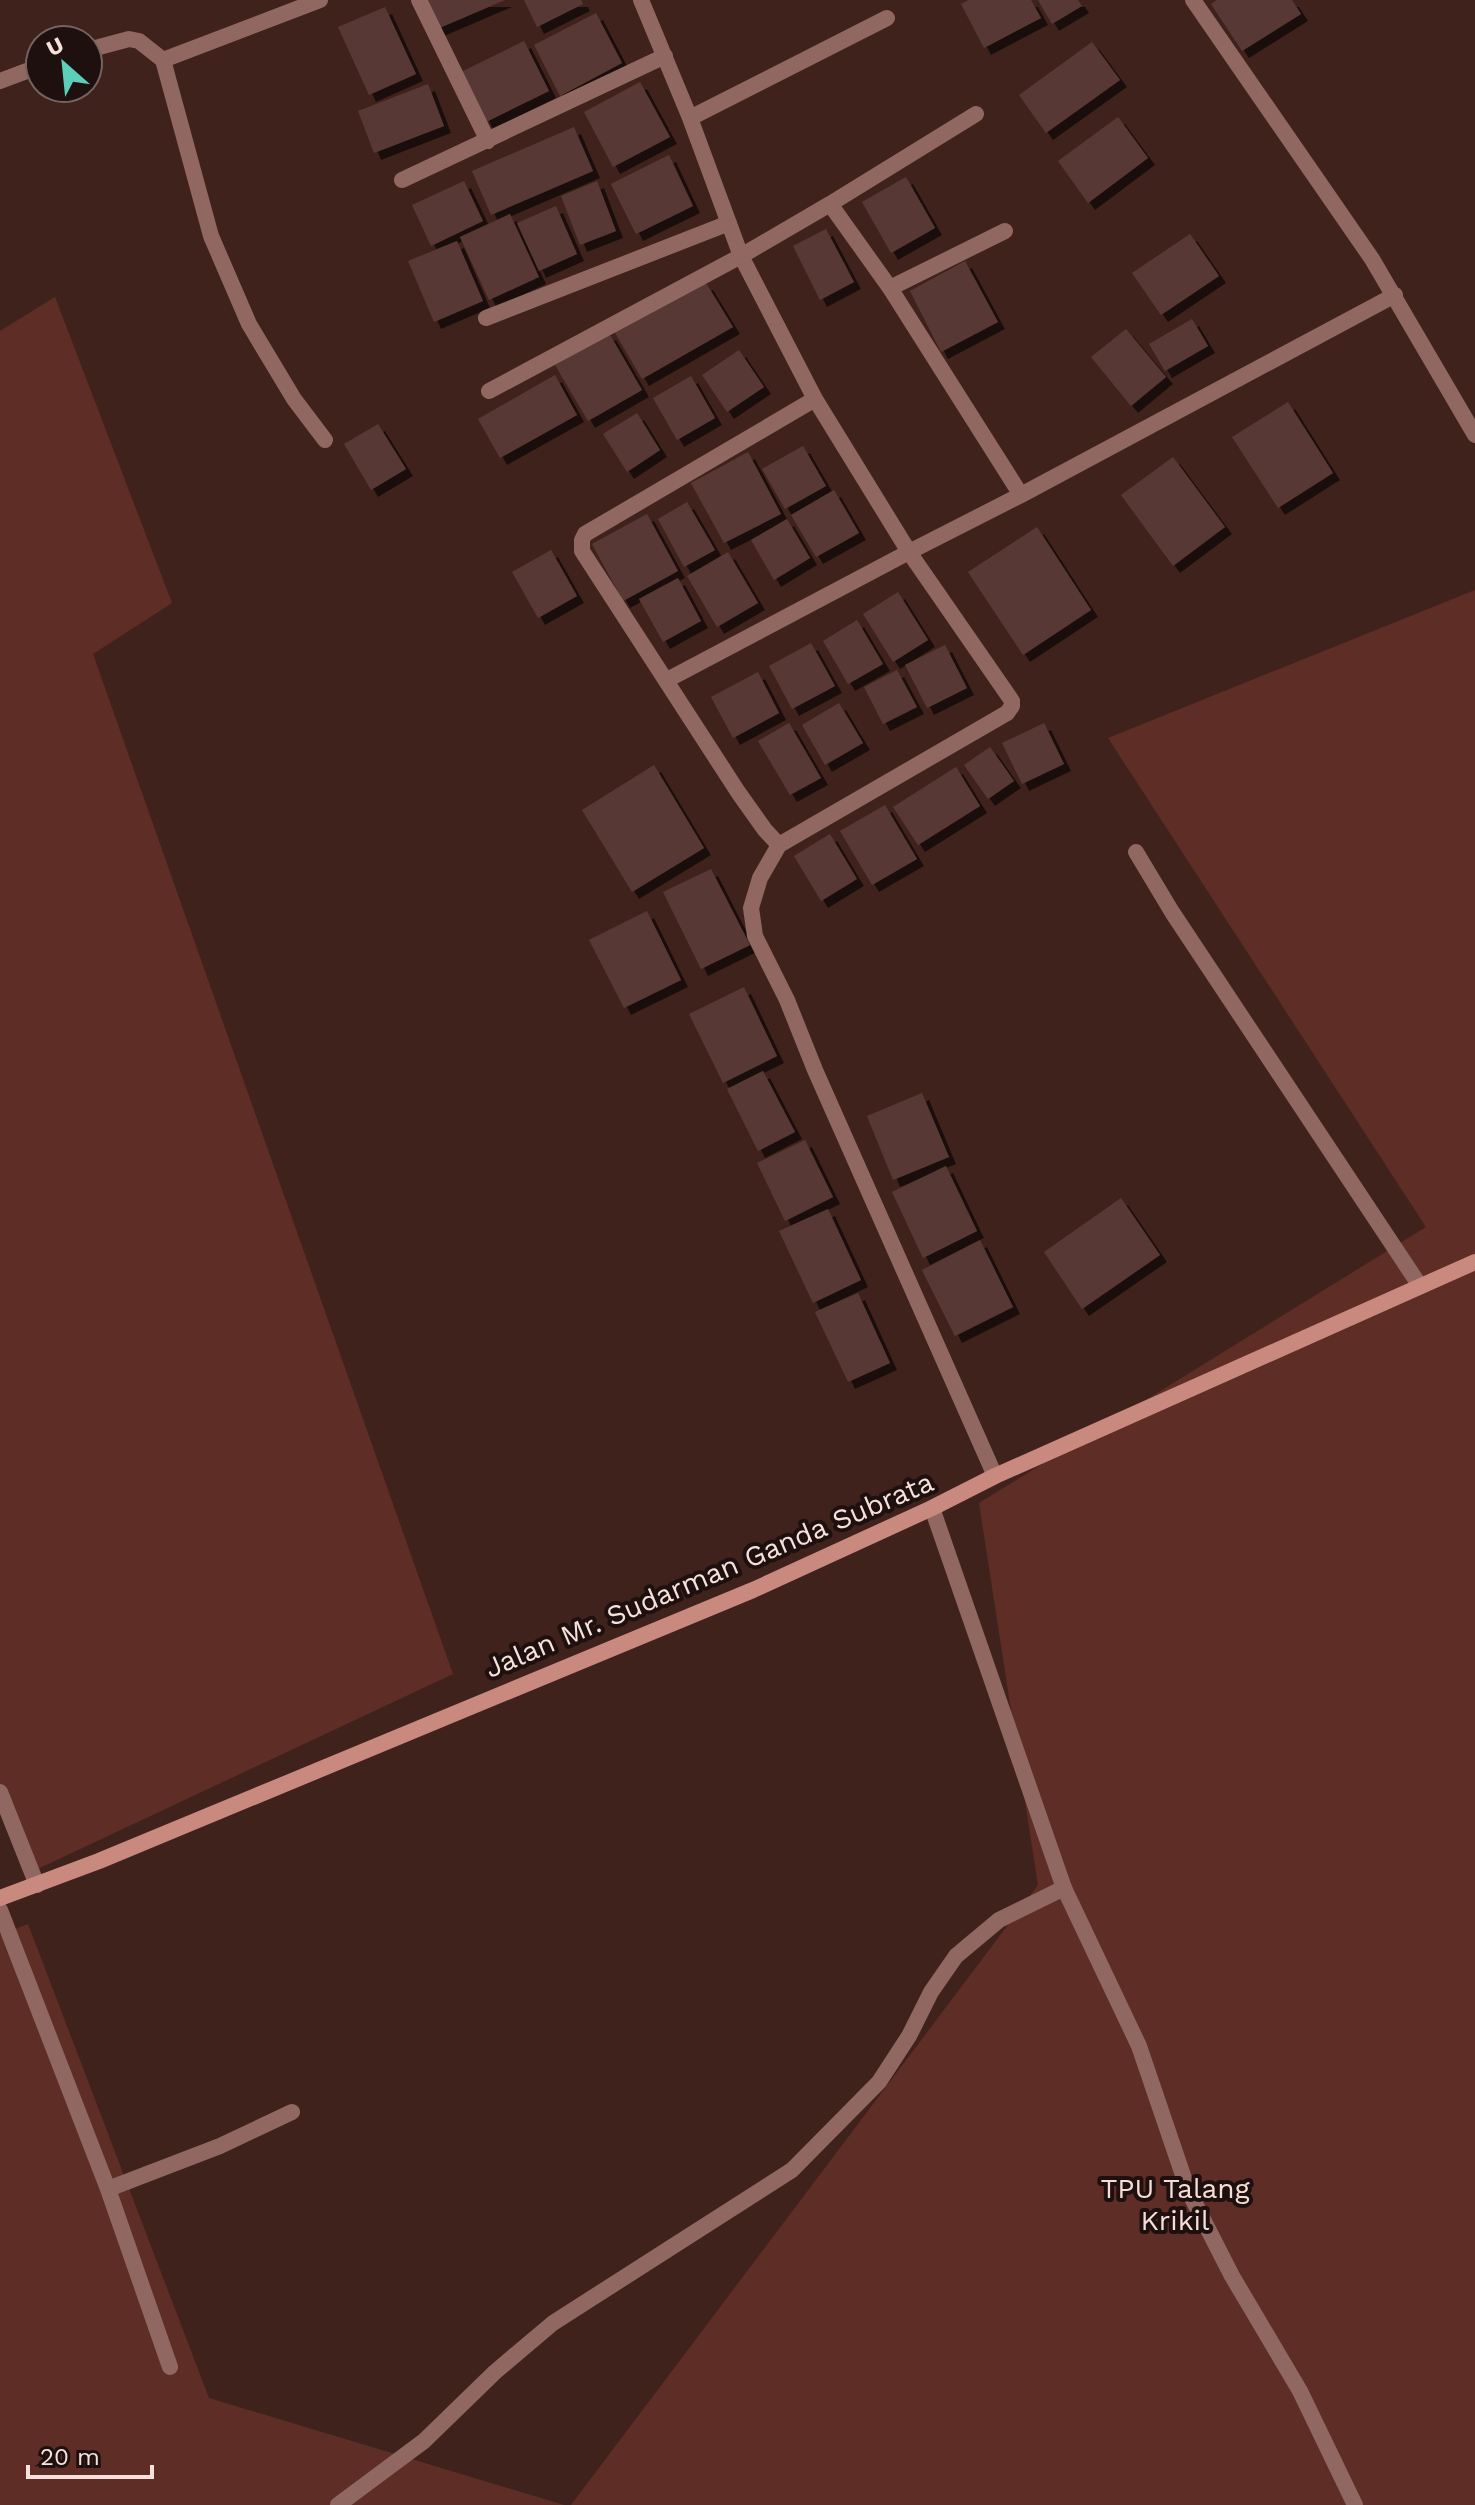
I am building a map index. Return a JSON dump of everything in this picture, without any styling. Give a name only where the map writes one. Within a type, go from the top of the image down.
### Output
[{"type":"street","points":[[163,60],[320,0]]},
{"type":"street","points":[[419,0],[488,141]]},
{"type":"street","points":[[1193,0],[1395,295],[1475,435]]},
{"type":"street","points":[[648,2],[665,56],[741,256],[815,399],[909,552],[1012,701],[1007,713],[779,845],[760,878],[751,908],[755,936],[787,1000],[995,1476]]},
{"type":"street","points":[[690,118],[887,18]]},
{"type":"street","points":[[104,46],[129,39],[139,41],[163,60],[211,236],[249,324],[294,399],[325,440]]},
{"type":"street","points":[[402,180],[665,56]]},
{"type":"street","points":[[0,81],[24,72]]},
{"type":"street","points":[[489,391],[741,256],[976,114]]},
{"type":"street","points":[[830,204],[890,288],[1021,495]]},
{"type":"street","points":[[486,318],[729,223]]},
{"type":"street","points":[[890,288],[1005,231]]},
{"type":"street","points":[[667,680],[1395,295]]},
{"type":"street","points":[[779,845],[738,792],[582,551],[582,540],[585,534],[815,399]]},
{"type":"street","points":[[1136,852],[1172,912],[1420,1286]]},
{"type":"street","name":"Jalan Mr. Sudarman Ganda Subrata","points":[[0,1898],[753,1590],[995,1476],[1475,1262]]},
{"type":"street","points":[[932,1508],[1064,1888],[1139,2046],[1188,2190],[1232,2276],[1300,2391],[1355,2505]]},
{"type":"street","points":[[0,1792],[37,1885]]},
{"type":"street","points":[[338,2505],[424,2441],[495,2372],[553,2323],[792,2170],[879,2082],[909,2036],[931,1992],[956,1956],[999,1920],[1064,1888]]},
{"type":"street","points":[[0,1910],[108,2189],[170,2367]]},
{"type":"street","points":[[108,2189],[220,2146],[292,2112]]},
{"type":"green space","points":[[55,297],[172,603],[93,654],[453,1674],[29,1873],[0,1801],[0,331]]},
{"type":"green space","name":"TPU Talang Krikil","points":[[1475,590],[1475,2505],[571,2505],[1038,1885],[979,1503],[1426,1227],[1108,738]]},
{"type":"green space","points":[[28,1924],[209,2398],[564,2505],[0,2505],[0,1935]]},
{"type":"building","points":[[425,0],[505,0],[437,29]]},
{"type":"building","points":[[524,0],[581,0],[583,4],[537,27]]},
{"type":"building","points":[[969,0],[1031,0],[1041,18],[984,48],[961,4]]},
{"type":"building","points":[[1038,0],[1078,0],[1082,6],[1052,24]]},
{"type":"building","points":[[1217,0],[1292,0],[1301,14],[1242,51],[1211,4]]},
{"type":"building","points":[[385,7],[416,74],[369,95],[338,27]]},
{"type":"building","points":[[596,13],[622,63],[560,96],[534,45]]},
{"type":"building","points":[[524,41],[549,91],[486,122],[461,72]]},
{"type":"building","points":[[1092,42],[1120,80],[1046,133],[1019,95]]},
{"type":"building","points":[[640,82],[670,137],[613,167],[584,112]]},
{"type":"building","points":[[428,84],[444,126],[374,153],[358,111]]},
{"type":"building","points":[[1118,117],[1148,158],[1088,203],[1058,161]]},
{"type":"building","points":[[574,127],[593,171],[491,215],[472,171]]},
{"type":"building","points":[[669,155],[693,206],[636,234],[611,184]]},
{"type":"building","points":[[906,177],[935,228],[891,253],[862,202]]},
{"type":"building","points":[[464,181],[483,221],[431,246],[412,205]]},
{"type":"building","points":[[597,181],[616,231],[580,245],[561,196]]},
{"type":"building","points":[[556,206],[577,254],[539,271],[517,223]]},
{"type":"building","points":[[510,214],[539,277],[489,300],[460,237]]},
{"type":"building","points":[[826,229],[854,282],[820,300],[793,246]]},
{"type":"building","points":[[1190,234],[1219,276],[1161,315],[1132,273]]},
{"type":"building","points":[[457,241],[483,301],[434,322],[408,261]]},
{"type":"building","points":[[965,261],[998,322],[941,352],[910,291]]},
{"type":"building","points":[[706,283],[733,327],[642,379],[614,331]]},
{"type":"building","points":[[1192,319],[1208,346],[1165,371],[1149,344]]},
{"type":"building","points":[[1126,329],[1166,377],[1131,406],[1091,357]]},
{"type":"building","points":[[609,333],[642,390],[588,421],[555,365]]},
{"type":"building","points":[[739,350],[764,387],[727,412],[702,375]]},
{"type":"building","points":[[555,375],[577,415],[500,458],[478,419]]},
{"type":"building","points":[[691,376],[715,418],[677,440],[653,398]]},
{"type":"building","points":[[1288,402],[1333,473],[1278,508],[1232,437]]},
{"type":"building","points":[[637,413],[660,450],[627,472],[603,434]]},
{"type":"building","points":[[378,424],[406,469],[371,490],[344,444]]},
{"type":"building","points":[[803,446],[826,486],[785,509],[762,469]]},
{"type":"building","points":[[748,452],[781,514],[724,543],[691,483]]},
{"type":"building","points":[[1173,457],[1225,527],[1173,566],[1121,495]]},
{"type":"building","points":[[834,490],[859,533],[816,557],[791,515]]},
{"type":"building","points":[[687,502],[715,550],[684,567],[658,519]]},
{"type":"building","points":[[647,514],[678,571],[623,601],[592,544]]},
{"type":"building","points":[[787,519],[810,558],[774,580],[751,540]]},
{"type":"building","points":[[1037,527],[1091,610],[1023,655],[968,572]]},
{"type":"building","points":[[551,550],[577,596],[538,618],[512,572]]},
{"type":"building","points":[[728,552],[758,603],[717,627],[687,576]]},
{"type":"building","points":[[678,578],[701,621],[663,642],[639,599]]},
{"type":"building","points":[[898,592],[928,640],[893,662],[863,614]]},
{"type":"building","points":[[857,620],[883,664],[848,684],[823,641]]},
{"type":"building","points":[[811,643],[835,686],[792,709],[769,666]]},
{"type":"building","points":[[945,645],[967,688],[927,708],[905,665]]},
{"type":"building","points":[[897,670],[917,707],[883,724],[864,687]]},
{"type":"building","points":[[758,672],[779,713],[733,738],[711,697]]},
{"type":"building","points":[[839,703],[863,743],[825,765],[802,725]]},
{"type":"building","points":[[789,723],[821,778],[790,795],[758,741]]},
{"type":"building","points":[[1044,723],[1064,764],[1022,784],[1002,743]]},
{"type":"building","points":[[990,747],[1014,781],[988,799],[964,765]]},
{"type":"building","points":[[654,765],[704,848],[632,892],[582,810]]},
{"type":"building","points":[[956,767],[980,806],[918,845],[893,807]]},
{"type":"building","points":[[885,805],[917,859],[872,885],[840,831]]},
{"type":"building","points":[[830,834],[857,879],[821,901],[794,856]]},
{"type":"building","points":[[711,869],[750,945],[701,969],[663,892]]},
{"type":"building","points":[[647,911],[681,980],[624,1008],[589,940]]},
{"type":"building","points":[[744,987],[777,1056],[723,1083],[689,1014]]},
{"type":"building","points":[[763,1071],[795,1132],[758,1151],[727,1089]]},
{"type":"building","points":[[922,1093],[949,1157],[893,1180],[867,1116]]},
{"type":"building","points":[[805,1140],[833,1197],[785,1221],[757,1163]]},
{"type":"building","points":[[946,1166],[977,1231],[923,1258],[892,1192]]},
{"type":"building","points":[[1121,1198],[1160,1255],[1082,1309],[1044,1252]]},
{"type":"building","points":[[828,1209],[861,1280],[813,1303],[779,1231]]},
{"type":"building","points":[[980,1240],[1013,1307],[955,1336],[922,1270]]},
{"type":"building","points":[[858,1293],[890,1363],[848,1382],[815,1312]]}]
